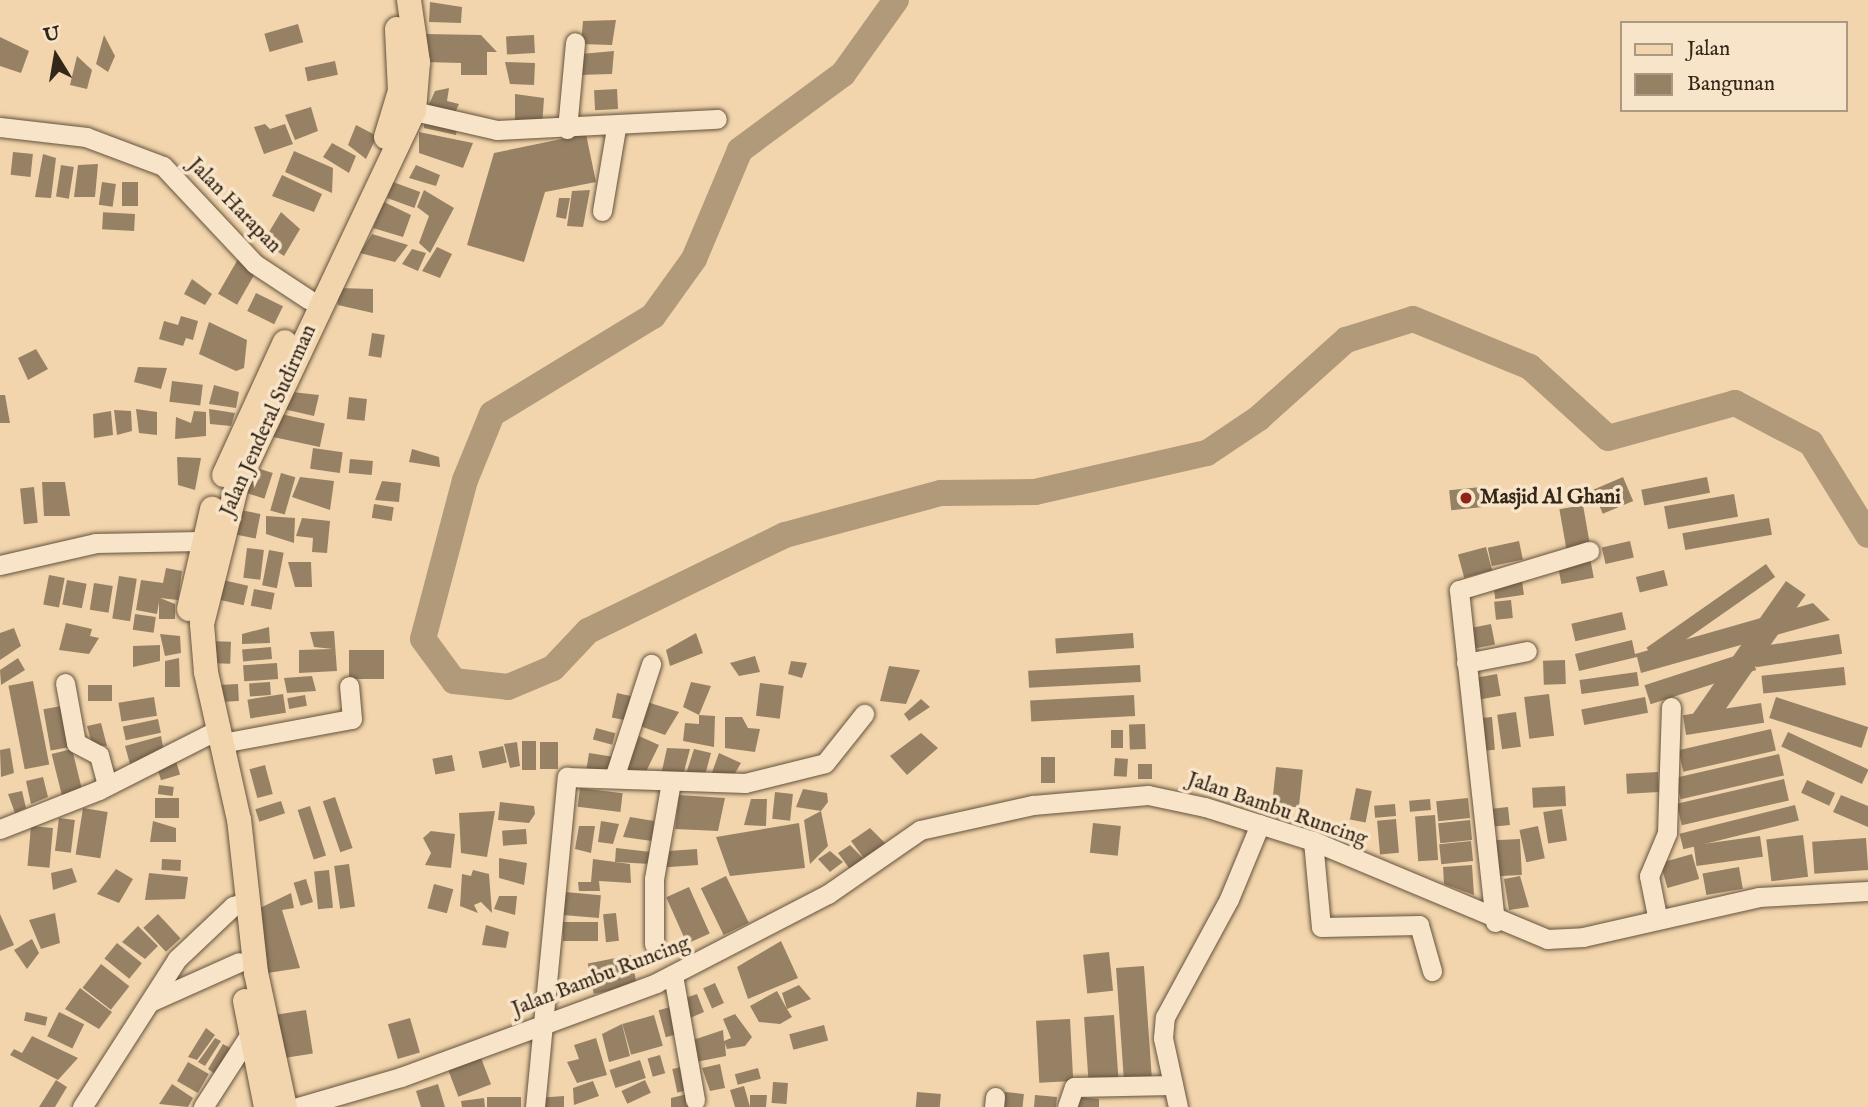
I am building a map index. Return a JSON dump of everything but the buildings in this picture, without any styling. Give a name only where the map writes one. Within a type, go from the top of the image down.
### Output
[{"type":"main road","name":"Jalan Jenderal Sudirman","points":[[285,1107],[241,904],[202,643],[210,572],[230,503],[274,382],[308,299],[397,112],[400,62],[392,0]]},
{"type":"main road","name":"Jalan Jenderal Sudirman","points":[[215,735],[188,614],[200,541],[274,382],[414,111],[418,62],[409,0]]},
{"type":"main road","name":"Jalan Jenderal Sudirman","points":[[241,904],[239,962],[250,1034],[266,1107]]},
{"type":"street","points":[[568,129],[575,42]]},
{"type":"street","points":[[414,111],[496,130],[616,128],[717,119]]},
{"type":"street","name":"Jalan Harapan","points":[[0,127],[86,137],[163,166],[255,264],[308,299]]},
{"type":"street","points":[[602,211],[616,128]]},
{"type":"street","points":[[0,565],[96,542],[200,541]]},
{"type":"street","points":[[1495,922],[1466,663],[1461,587],[1589,551]]},
{"type":"street","points":[[1466,663],[1527,651]]},
{"type":"street","points":[[615,775],[651,664]]},
{"type":"street","points":[[65,683],[76,743],[99,755],[107,785]]},
{"type":"street","points":[[0,829],[107,785],[215,735],[352,719],[349,686]]},
{"type":"street","points":[[1657,916],[1648,876],[1667,833],[1671,707]]},
{"type":"street","points":[[535,1107],[539,1026],[564,781],[572,775],[615,775],[671,782],[745,783],[825,763],[864,714]]},
{"type":"street","points":[[654,944],[654,878],[671,782]]},
{"type":"street","name":"Jalan Bambu Runcing","points":[[298,1107],[539,1026],[673,975],[828,894],[920,830],[959,818],[1095,796],[1149,795],[1259,824],[1312,842],[1530,936],[1567,939],[1657,916],[1759,897],[1868,891]]},
{"type":"street","points":[[1178,1107],[1165,1017],[1229,899],[1259,824]]},
{"type":"street","points":[[1312,842],[1321,927],[1419,925],[1432,971]]},
{"type":"street","points":[[82,1107],[177,959],[241,904]]},
{"type":"street","points":[[152,1001],[239,962]]},
{"type":"street","points":[[673,975],[695,1100]]},
{"type":"street","points":[[203,1107],[250,1034]]},
{"type":"street","points":[[1067,1107],[1074,1087],[1173,1085]]},
{"type":"waterway","points":[[896,0],[843,74],[740,150],[694,259],[653,316],[492,414],[465,480],[423,639],[454,681],[508,687],[553,668],[588,631],[785,535],[941,493],[1035,492],[1207,453],[1259,418],[1346,340],[1413,319],[1530,367],[1608,438],[1735,403],[1811,443],[1868,535]]},
{"type":"place","name":"Masjid Al Ghani","points":[[1466,498]]}]
